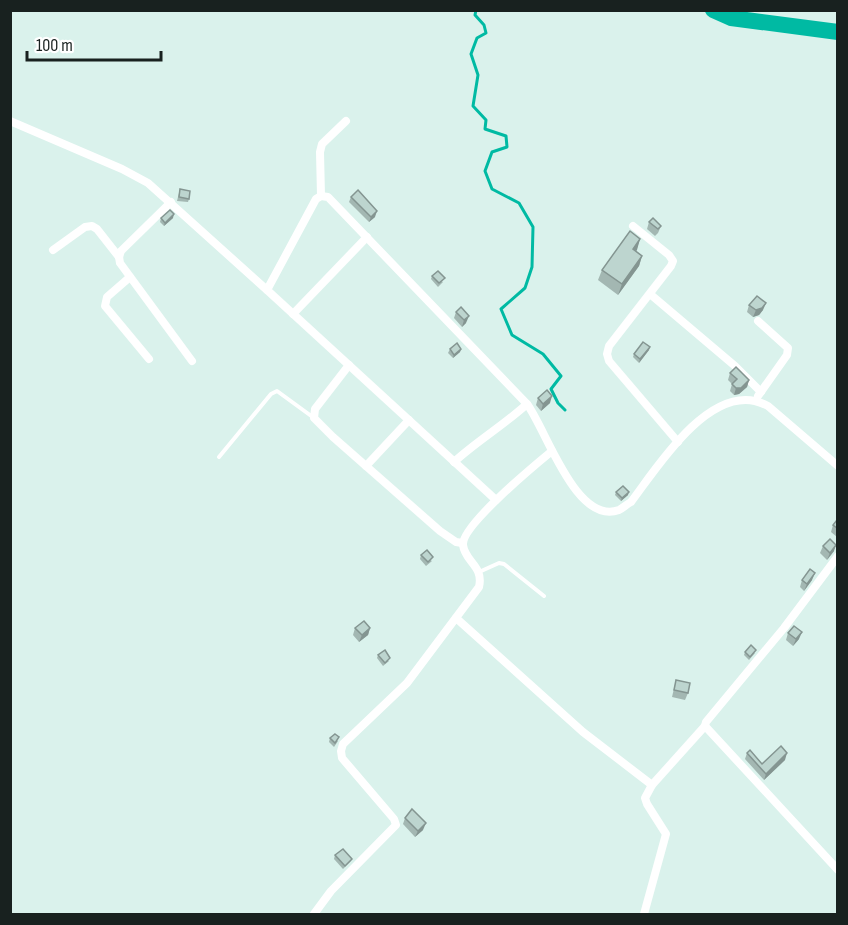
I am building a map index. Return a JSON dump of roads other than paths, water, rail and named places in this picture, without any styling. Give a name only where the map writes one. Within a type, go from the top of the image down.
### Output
[{"type":"street","points":[[10,121],[134,174],[171,202],[496,500]]},
{"type":"street","points":[[321,196],[320,152],[322,144],[346,121]]},
{"type":"street","points":[[267,290],[316,199],[321,196],[328,197],[527,404],[572,485],[596,508],[606,512],[620,510],[631,502],[689,429],[719,407],[738,400],[755,401],[768,406],[837,466]]},
{"type":"street","points":[[118,257],[121,251],[171,202]]},
{"type":"street","points":[[53,250],[85,227],[92,226],[97,229],[192,361]]},
{"type":"street","points":[[633,226],[669,255],[673,261],[609,346],[607,354],[609,361],[678,442]]},
{"type":"street","points":[[293,314],[367,237]]},
{"type":"street","points":[[130,277],[107,297],[105,303],[107,309],[149,359]]},
{"type":"street","points":[[650,294],[735,366],[761,392]]},
{"type":"street","points":[[755,401],[788,355],[788,348],[758,321]]},
{"type":"street","points":[[349,366],[315,409],[314,418],[440,531],[456,542],[462,543]]},
{"type":"street","points":[[454,462],[473,444],[510,420],[527,404]]},
{"type":"street","points":[[366,466],[409,420]]},
{"type":"street","points":[[314,915],[331,891],[396,825],[394,819],[342,758],[340,751],[343,744],[403,688],[479,587],[481,579],[479,572],[462,543],[465,535],[496,500],[552,451]]},
{"type":"street","points":[[644,915],[666,834],[645,798],[652,785],[705,726],[784,628],[837,556]]},
{"type":"street","points":[[456,618],[583,732],[652,785]]},
{"type":"street","points":[[705,726],[837,870]]},
{"type":"lane","points":[[219,457],[271,394],[277,391],[314,418]]},
{"type":"lane","points":[[479,572],[499,562],[544,596]]},
{"type":"waterway","points":[[476,10],[475,15],[484,25],[486,33],[477,38],[471,54],[478,75],[473,106],[486,120],[485,129],[506,136],[507,147],[492,152],[485,171],[492,189],[519,203],[533,227],[532,267],[525,288],[501,309],[512,335],[543,354],[561,376],[551,389],[558,403],[565,410]]},
{"type":"waterway","points":[[713,10],[731,18],[838,32]]}]
